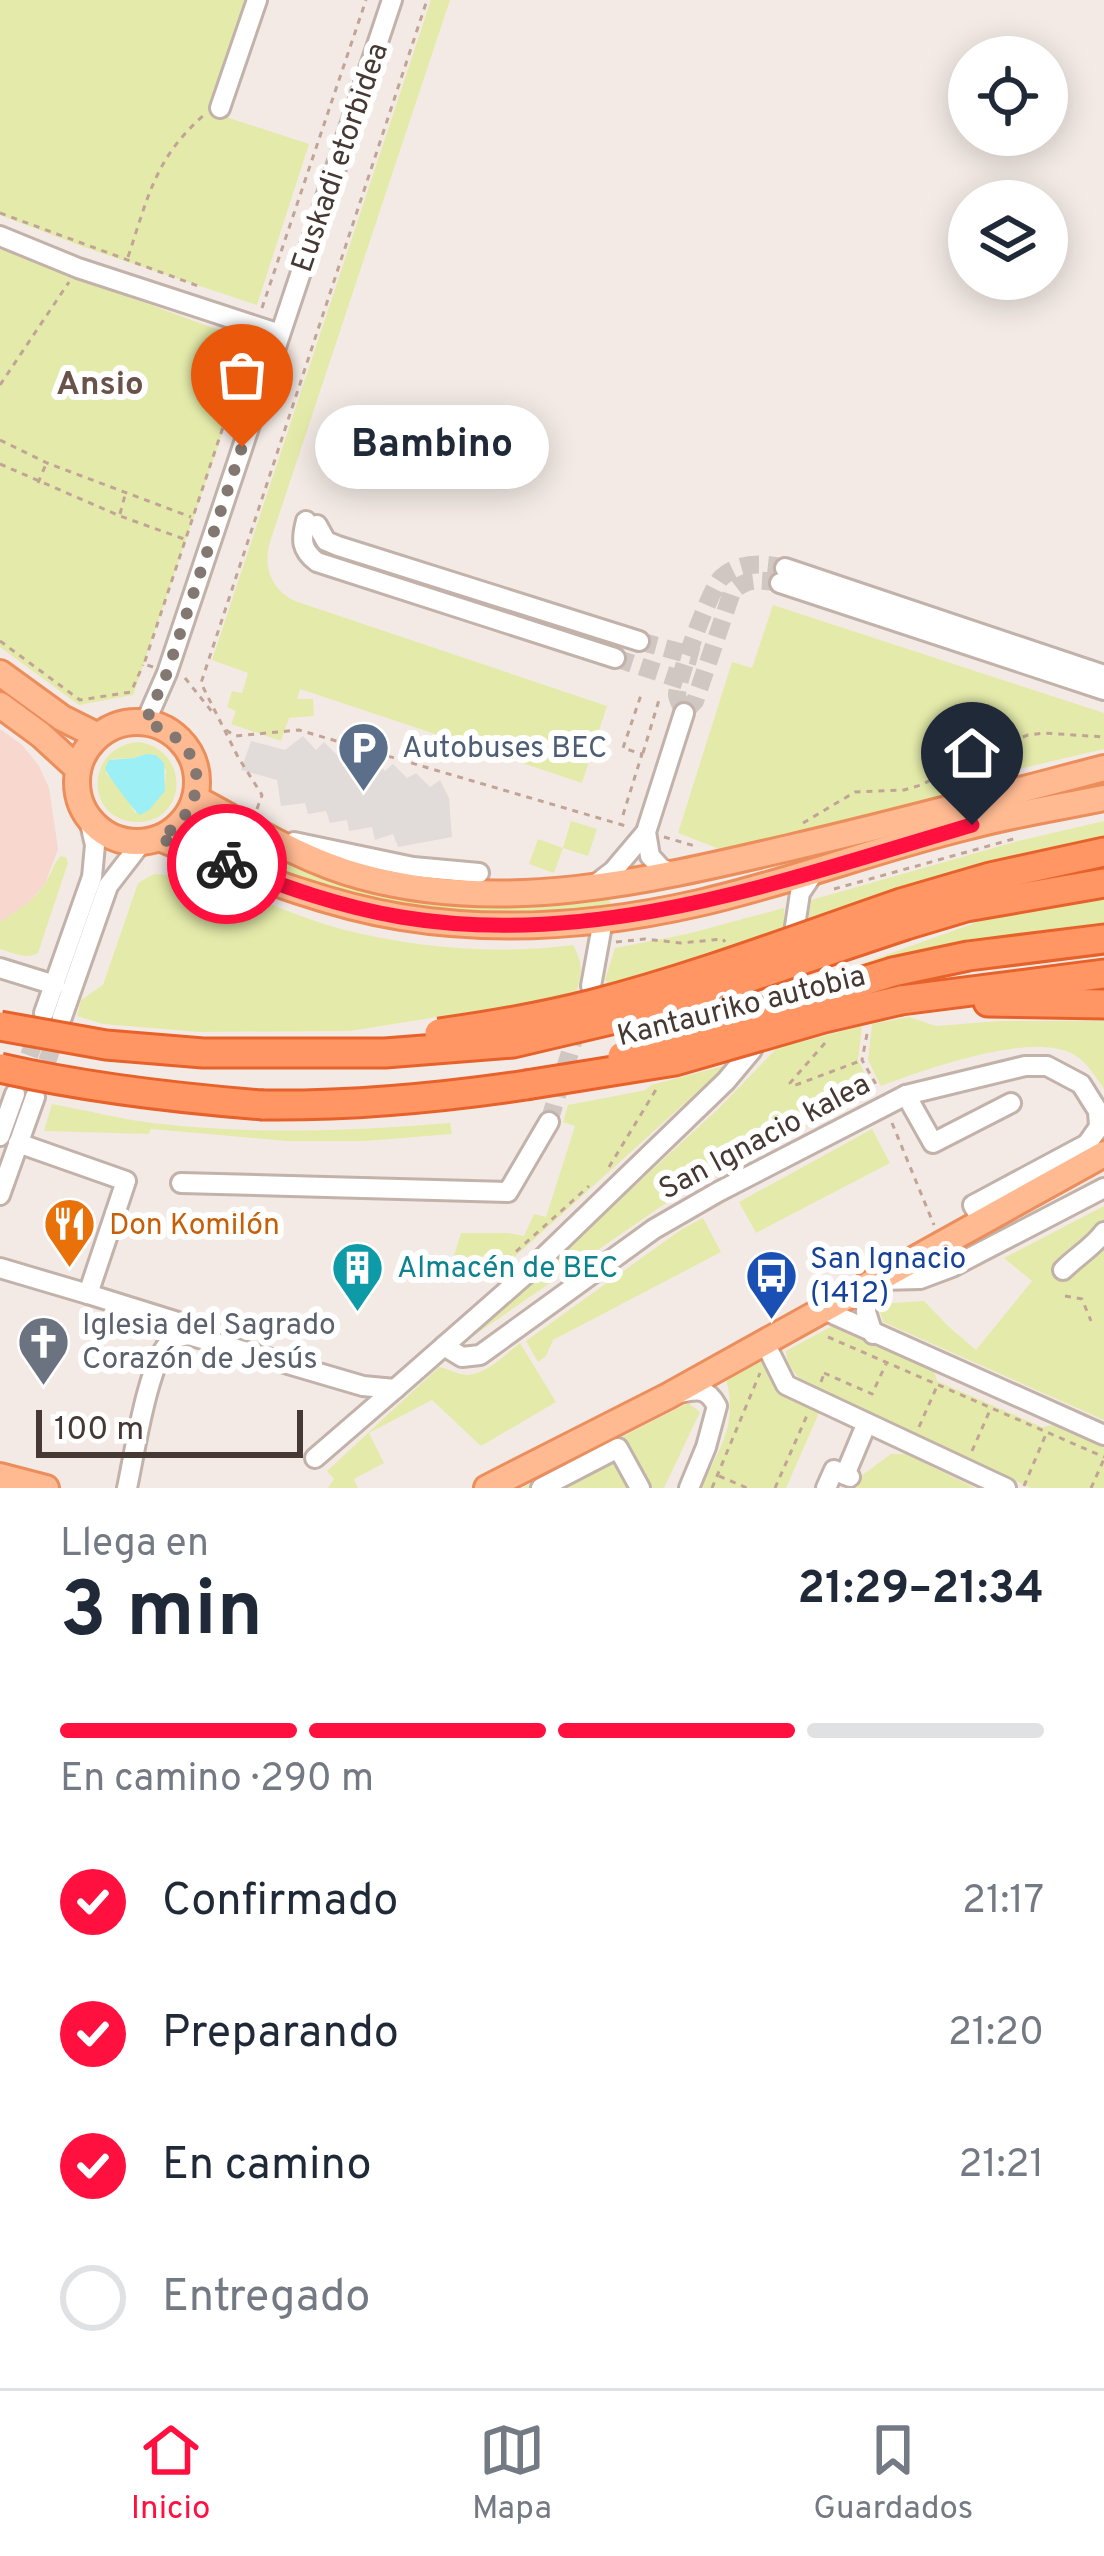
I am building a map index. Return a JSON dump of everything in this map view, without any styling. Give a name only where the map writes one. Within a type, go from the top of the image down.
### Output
[{"type":"highway","points":[[0,1026],[147,1050],[435,1051],[512,1043],[709,993],[989,877],[1104,852]]},
{"type":"highway","points":[[904,914],[1104,883]]},
{"type":"highway","points":[[0,1068],[111,1089],[263,1105],[407,1100],[526,1085],[893,972],[968,956],[1104,939]]},
{"type":"highway","points":[[930,995],[1104,974]]},
{"type":"highway","points":[[930,995],[991,1003],[1104,1004]]},
{"type":"highway","name":"Kantauriko autobia","points":[[526,1085],[675,1061],[824,1018],[930,995]]},
{"type":"main road","points":[[0,673],[62,718],[98,736]]},
{"type":"main road","points":[[0,705],[78,769]]},
{"type":"main road","points":[[151,840],[182,822],[195,798],[196,773],[187,749],[169,731],[145,723],[120,724],[98,736],[78,769],[77,790],[89,819],[113,838],[151,840],[316,898],[405,918],[515,925],[604,920],[699,903],[972,825],[1104,798]]},
{"type":"main road","points":[[195,798],[257,821],[316,861],[358,876],[404,886],[512,893],[590,890],[676,875],[1104,769]]},
{"type":"main road","name":"San Ignacio kalea","points":[[487,1488],[767,1347],[1096,1152]]},
{"type":"main road","points":[[1,1476],[46,1488]]},
{"type":"street","points":[[220,108],[257,0]]},
{"type":"street","name":"Euskadi etorbidea","points":[[145,723],[167,673],[392,0]]},
{"type":"street","points":[[0,236],[78,268],[280,334]]},
{"type":"street","points":[[615,658],[317,562],[303,544],[312,523],[326,541],[338,546],[639,641]]},
{"type":"street","points":[[1104,676],[783,576],[1104,690]]},
{"type":"street","points":[[590,890],[614,871],[646,832],[684,713]]},
{"type":"street","points":[[89,819],[95,844],[92,877],[55,986],[53,1015],[108,886],[151,840]]},
{"type":"street","points":[[257,821],[301,844],[413,867],[478,873]]},
{"type":"street","points":[[646,832],[650,856],[676,875]]},
{"type":"street","points":[[794,933],[800,892],[816,870]]},
{"type":"street","points":[[590,986],[604,920]]},
{"type":"street","points":[[0,968],[55,986]]},
{"type":"street","points":[[315,1458],[525,1275],[726,1081],[752,1050]]},
{"type":"street","name":"San Ignacio kalea","points":[[444,1346],[461,1357],[480,1355],[654,1229],[906,1095],[1024,1066],[1047,1066],[1081,1084],[1098,1111],[1096,1152]]},
{"type":"street","points":[[0,1195],[9,1140],[25,1095]]},
{"type":"street","points":[[906,1095],[933,1143],[1011,1103]]},
{"type":"street","points":[[181,1183],[508,1192],[549,1122]]},
{"type":"street","points":[[9,1140],[126,1180],[88,1294]]},
{"type":"street","points":[[873,1334],[866,1312],[872,1283],[920,1279],[952,1267],[1104,1188]]},
{"type":"street","points":[[1063,1270],[1104,1232]]},
{"type":"street","points":[[0,1268],[181,1323],[189,1335]]},
{"type":"street","points":[[824,1310],[1104,1435]]},
{"type":"street","points":[[127,1488],[153,1372],[160,1353],[173,1339],[189,1335],[351,1382],[395,1389]]},
{"type":"street","points":[[767,1347],[786,1385],[1006,1488]]},
{"type":"street","points":[[351,1382],[357,1397],[354,1424]]},
{"type":"street","points":[[668,1396],[698,1390],[710,1394],[717,1406],[689,1488]]},
{"type":"street","points":[[826,1488],[834,1470],[850,1470],[866,1424]]},
{"type":"street","points":[[542,1488],[618,1448],[640,1488]]},
{"type":"path","points":[[0,464],[185,540],[365,0]]},
{"type":"path","points":[[257,821],[262,795],[201,682],[428,0]]},
{"type":"path","points":[[127,260],[153,182],[178,138],[208,112],[220,108]]},
{"type":"path","points":[[0,213],[217,293]]},
{"type":"path","points":[[0,385],[78,268]]},
{"type":"path","points":[[0,440],[47,463],[193,518]]},
{"type":"path","points":[[38,483],[47,463]]},
{"type":"path","points":[[119,516],[126,494]]},
{"type":"path","points":[[0,641],[80,700],[131,692],[144,664]]},
{"type":"path","points":[[184,676],[235,736],[299,730],[702,848]]},
{"type":"path","points":[[641,695],[623,748],[642,754]]},
{"type":"path","points":[[623,815],[658,700]]},
{"type":"path","points":[[802,823],[855,792],[921,785],[1028,735],[1104,736]]},
{"type":"path","points":[[834,889],[1020,837]]},
{"type":"path","points":[[832,1036],[790,1083],[793,1086],[862,1060],[887,1104],[938,1232]]},
{"type":"path","points":[[1064,1296],[1082,1299],[1091,1321]]},
{"type":"path","points":[[828,1337],[1104,1458],[1091,1488]]},
{"type":"path","points":[[712,1488],[767,1347]]},
{"type":"path","points":[[775,1488],[824,1372],[872,1394],[887,1362]]},
{"type":"path","points":[[912,1445],[938,1384]]},
{"type":"path","points":[[963,1468],[991,1408]]},
{"type":"path","points":[[1023,1488],[1047,1432]]},
{"type":"path","points":[[718,1475],[747,1488]]},
{"type":"shaded area","points":[[0,729],[39,766],[49,788],[58,849],[45,884],[26,906],[0,922]]},
{"type":"shaded area","name":"Autobuses BEC","points":[[303,736],[316,750],[324,742],[338,756],[347,749],[361,764],[371,757],[385,771],[393,764],[407,778],[416,773],[430,787],[440,780],[449,798],[452,837],[398,847],[393,834],[375,840],[372,827],[349,831],[347,820],[330,823],[326,811],[308,814],[305,803],[281,806],[277,780],[241,770],[251,741],[285,750]]},
{"type":"green space","points":[[0,0],[246,0],[208,111],[309,144],[257,305],[0,215]]},
{"type":"green space","points":[[431,0],[450,0],[270,542],[269,570],[276,586],[298,602],[607,706],[582,783],[300,689],[297,699],[313,699],[314,716],[289,718],[281,741],[231,724],[236,711],[227,707],[232,691],[242,693],[248,673],[212,660]]},
{"type":"green space","points":[[0,249],[240,338],[249,355],[133,695],[79,705],[0,647]]},
{"type":"green space","points":[[773,605],[1104,713],[1104,749],[942,787],[944,799],[727,852],[678,833],[732,662],[752,668]]},
{"type":"green space","points":[[139,742],[156,748],[175,772],[173,800],[152,820],[118,818],[100,796],[101,768],[121,746]],"holes":[[[156,755],[166,771],[165,786],[135,813],[106,773],[112,759]]]},
{"type":"green space","points":[[571,821],[597,829],[588,856],[563,848]]},
{"type":"green space","points":[[1104,821],[1104,838],[808,924],[811,900]]},
{"type":"green space","points":[[538,839],[563,848],[554,873],[529,864]]},
{"type":"green space","points":[[260,849],[301,865],[604,895],[611,903],[606,909],[491,917],[361,901],[253,865]]},
{"type":"green space","points":[[61,856],[68,863],[38,953],[24,956],[0,949],[0,922],[37,894]]},
{"type":"green space","points":[[154,874],[203,881],[318,922],[398,941],[486,949],[573,945],[580,964],[579,981],[575,995],[350,1031],[199,1032],[103,1024],[77,1016],[81,1000],[103,985],[138,883]]},
{"type":"green space","points":[[1104,894],[1104,928],[1005,939],[861,964],[983,920]]},
{"type":"green space","points":[[784,908],[785,931],[700,961],[610,985],[605,980],[615,948]]},
{"type":"green space","points":[[909,1017],[936,1026],[1104,1021],[1104,1089],[1073,1054],[1032,1047],[978,1055],[881,1086],[868,1060],[872,1024]]},
{"type":"green space","points":[[862,1026],[858,1060],[874,1092],[682,1192],[466,1341],[718,1109],[777,1048]]},
{"type":"green space","points":[[727,1065],[509,1262],[495,1263],[484,1275],[451,1265],[461,1233],[524,1236],[534,1214],[546,1217],[575,1126],[563,1122],[568,1105],[646,1090]]},
{"type":"green space","points":[[52,1104],[190,1127],[302,1130],[450,1123],[452,1134],[287,1141],[151,1129],[149,1134],[44,1131]]},
{"type":"green space","points":[[872,1129],[890,1163],[756,1233],[739,1202]]},
{"type":"green space","points":[[1104,1206],[1104,1420],[883,1322],[878,1304],[924,1301],[976,1350],[1032,1281],[1004,1258]]},
{"type":"green space","points":[[703,1218],[721,1252],[553,1340],[538,1362],[526,1341]]},
{"type":"green space","points":[[836,1324],[933,1367],[937,1381],[1042,1427],[1060,1424],[1104,1444],[1104,1488],[1031,1488],[799,1378],[788,1364],[786,1351]]},
{"type":"green space","points":[[520,1343],[556,1402],[481,1446],[432,1400],[369,1433],[384,1463],[354,1479],[358,1488],[328,1488],[334,1479],[327,1471],[439,1367],[475,1374]]},
{"type":"green space","points":[[763,1361],[783,1387],[841,1415],[845,1424],[819,1413],[786,1488],[701,1488],[728,1423],[726,1378]]},
{"type":"green space","points":[[688,1403],[700,1412],[664,1488],[522,1488]]},
{"type":"green space","points":[[891,1454],[906,1454],[975,1488],[855,1488],[861,1476]]},
{"type":"water","points":[[146,754],[164,763],[165,791],[140,815],[105,769],[109,760]]},
{"type":"tunnel","points":[[780,583],[749,582],[732,592],[695,701],[684,713],[677,695],[682,672],[721,578],[752,565],[785,568]]},
{"type":"tunnel","points":[[639,641],[698,657]]},
{"type":"tunnel","points":[[615,658],[691,683]]},
{"type":"tunnel","points":[[549,1122],[580,1019]]},
{"type":"tunnel","points":[[20,1081],[41,1023]]},
{"type":"tunnel","points":[[38,1087],[59,1028]]},
{"type":"way so far","points":[[227,864],[159,838],[190,811],[196,773],[176,736],[145,723],[167,673],[242,447]]},
{"type":"place","name":"Bambino","points":[[242,447]]},
{"type":"place","name":"Autobuses BEC","points":[[363,793]]},
{"type":"place","name":"Don Komilón","points":[[70,1270]]},
{"type":"place","name":"Almacén de BEC","points":[[358,1313]]},
{"type":"place","name":"San Ignacio (1412)","points":[[771,1321]]},
{"type":"place","name":"Iglesia del Sagrado Corazón de Jesús","points":[[43,1387]]},
{"type":"district","name":"Ansio","points":[[100,382]]},
{"type":"route","points":[[227,864],[316,898],[405,918],[560,924],[699,903],[972,825]]}]
